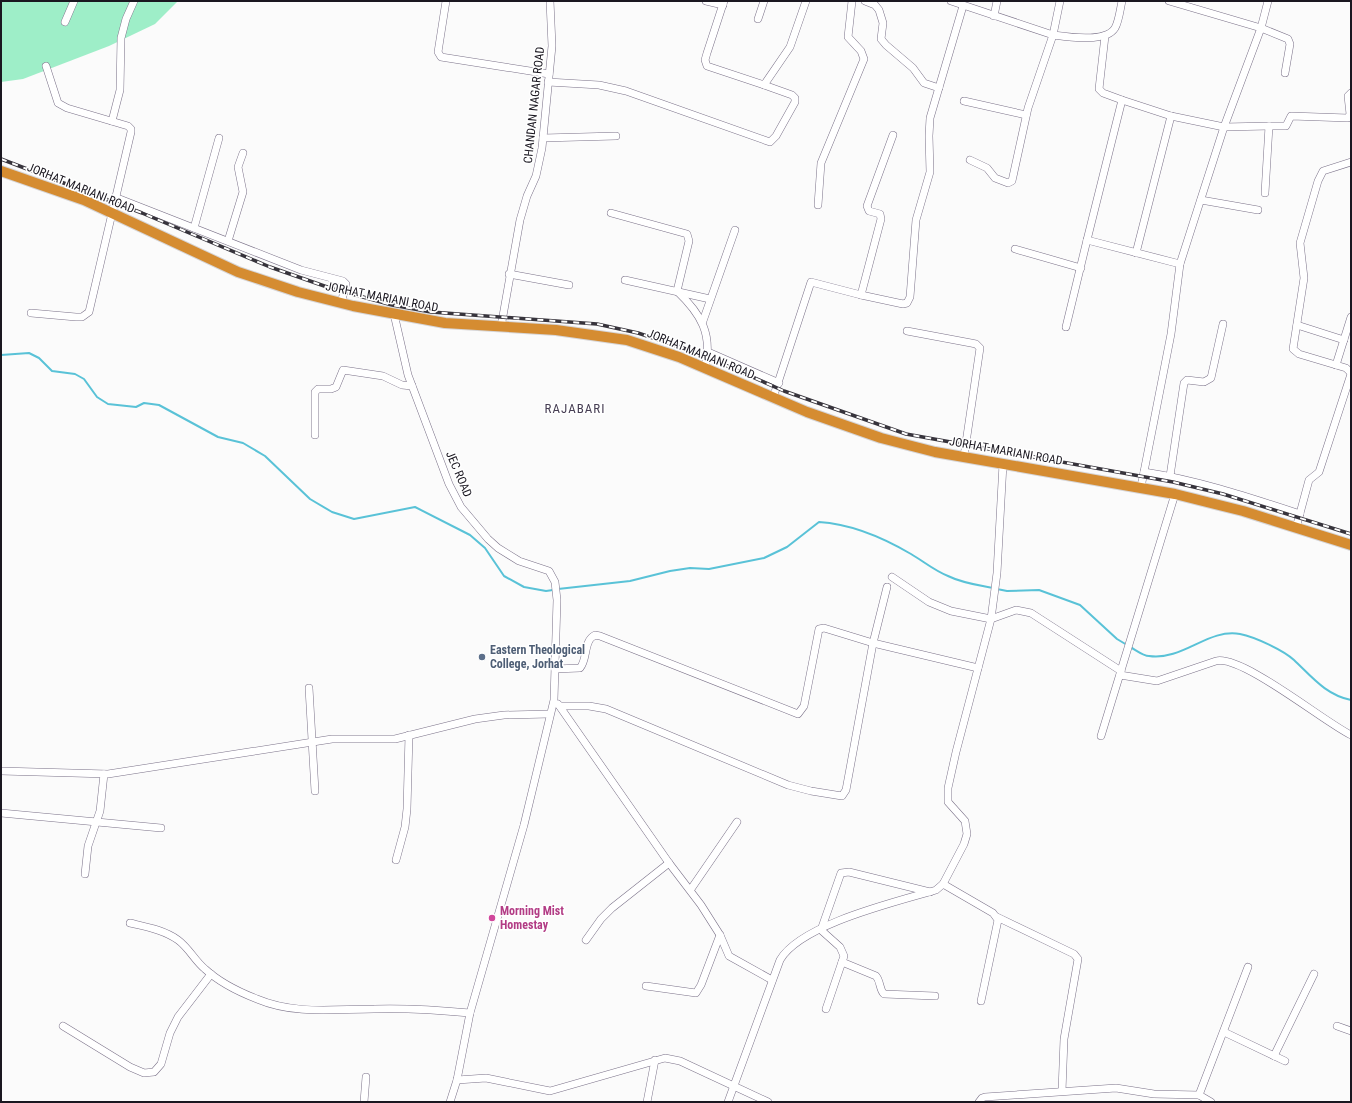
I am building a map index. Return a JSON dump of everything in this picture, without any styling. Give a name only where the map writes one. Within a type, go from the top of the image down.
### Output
[{"type":"highway","name":"JORHAT MARIANI ROAD","points":[[1,171],[84,200],[238,272],[284,288],[341,303],[394,314],[445,322],[556,330],[627,340],[651,347],[773,398],[874,436],[936,452],[1176,494],[1243,511],[1351,545]]},
{"type":"street","points":[[65,22],[74,1]]},
{"type":"street","points":[[112,121],[120,90],[121,38],[134,1]]},
{"type":"street","points":[[446,1],[438,52],[441,57],[548,78],[599,85],[626,91],[770,142],[776,136],[795,102],[795,98],[792,95],[707,66],[705,60],[723,3],[706,1]]},
{"type":"street","name":"CHANDAN NAGAR ROAD","points":[[501,327],[509,274],[520,220],[538,168],[543,138],[552,36],[550,1]]},
{"type":"street","points":[[758,19],[764,1]]},
{"type":"street","points":[[764,85],[790,47],[806,1]]},
{"type":"street","points":[[818,205],[821,163],[864,59],[861,51],[848,37],[852,1]]},
{"type":"street","points":[[865,1],[875,5],[879,10],[883,23],[881,36],[883,42],[913,68],[924,83],[939,88]]},
{"type":"street","points":[[951,1],[1053,35],[1074,37],[1105,36],[1114,30],[1122,1]]},
{"type":"street","points":[[994,16],[997,1]]},
{"type":"street","points":[[970,160],[987,168],[995,178],[1011,182],[1014,178],[1026,115],[1053,35],[1060,1]]},
{"type":"street","points":[[1171,1],[1261,28],[1290,41],[1285,73]]},
{"type":"street","points":[[1141,487],[1170,334],[1180,264],[1202,200],[1224,127],[1261,28],[1268,1]]},
{"type":"street","points":[[773,398],[811,282],[903,304],[909,301],[917,216],[930,172],[929,125],[964,6]]},
{"type":"street","points":[[1105,36],[1099,89],[1103,93],[1171,116],[1224,127],[1286,126],[1291,116],[1348,118],[1350,114],[1348,96],[1351,93]]},
{"type":"street","points":[[31,313],[82,317],[89,312],[117,198],[131,129],[128,126],[67,108],[58,103],[46,66]]},
{"type":"street","points":[[1066,326],[1122,100]]},
{"type":"street","points":[[964,101],[1026,115]]},
{"type":"street","points":[[1136,253],[1171,116]]},
{"type":"street","points":[[1265,193],[1269,126]]},
{"type":"street","points":[[861,295],[881,220],[880,214],[869,211],[867,206],[892,135]]},
{"type":"street","points":[[543,138],[616,136]]},
{"type":"street","points":[[194,228],[219,138]]},
{"type":"street","points":[[228,241],[243,192],[238,167],[243,153]]},
{"type":"street","points":[[1296,528],[1309,480],[1319,472],[1351,374],[1346,368],[1295,352],[1293,345],[1304,273],[1300,243],[1318,181],[1323,172],[1351,162]]},
{"type":"street","points":[[117,198],[301,270],[343,281],[346,284],[341,303]]},
{"type":"street","points":[[1202,200],[1258,210]]},
{"type":"street","points":[[611,214],[687,234],[689,241],[677,291]]},
{"type":"street","points":[[703,321],[735,230]]},
{"type":"street","points":[[1088,240],[1180,264]]},
{"type":"street","points":[[1015,249],[1080,268]]},
{"type":"street","points":[[509,274],[569,285]]},
{"type":"street","points":[[625,280],[710,299]]},
{"type":"street","points":[[677,291],[691,304],[703,321],[708,352],[704,368]]},
{"type":"street","name":"JEC ROAD","points":[[394,314],[402,351],[412,386],[449,484],[461,508],[488,539],[498,548],[519,561],[549,571],[555,582],[557,600],[554,700],[549,714],[524,826],[470,1012],[457,1080],[450,1102]]},
{"type":"street","points":[[1336,365],[1351,317]]},
{"type":"street","points":[[1170,476],[1184,384],[1187,380],[1204,382],[1211,378],[1224,324]]},
{"type":"street","points":[[1297,325],[1344,340]]},
{"type":"street","points":[[907,331],[971,342],[980,348],[964,456]]},
{"type":"street","points":[[708,352],[779,383]]},
{"type":"street","points":[[315,435],[316,392],[318,389],[331,389],[336,387],[343,370],[383,376],[402,385],[412,386]]},
{"type":"street","points":[[728,1102],[772,980],[785,951],[800,940],[863,912],[940,888],[963,847],[967,834],[965,821],[950,806],[948,797],[960,734],[991,619],[997,573],[1004,464]]},
{"type":"street","points":[[1144,472],[1170,476],[1219,488],[1300,514]]},
{"type":"street","points":[[1101,736],[1176,494]]},
{"type":"street","points":[[892,577],[936,606],[960,613],[991,619],[1016,610],[1031,612],[1121,673],[1157,681],[1216,661],[1225,660],[1274,686],[1351,735]]},
{"type":"street","points":[[560,706],[589,706],[606,709],[788,785],[812,792],[842,796],[846,790],[873,643],[887,587]]},
{"type":"street","points":[[555,669],[580,668],[584,662],[591,637],[600,636],[798,714],[804,706],[819,629],[824,628],[873,643],[978,668]]},
{"type":"street","points":[[309,688],[315,791]]},
{"type":"street","points":[[554,700],[560,706],[669,863],[691,889],[720,935],[729,956],[772,980]]},
{"type":"street","points":[[1,771],[104,774],[312,742],[346,738],[395,739],[475,719],[504,715],[549,714]]},
{"type":"street","points":[[396,860],[405,827],[408,809],[409,735]]},
{"type":"street","points":[[85,874],[88,846],[101,803],[104,774]]},
{"type":"street","points":[[1,813],[161,828]]},
{"type":"street","points":[[691,889],[737,822]]},
{"type":"street","points":[[586,940],[612,908],[669,863]]},
{"type":"street","points":[[821,930],[837,881],[844,872],[930,892]]},
{"type":"street","points":[[943,884],[994,913],[997,917],[1074,954],[1078,959],[1064,1039],[1062,1091]]},
{"type":"street","points":[[980,1001],[998,924],[997,917]]},
{"type":"street","points":[[130,923],[160,931],[174,938],[182,944],[211,974],[239,991],[258,1000],[296,1010],[400,1008],[470,1012]]},
{"type":"street","points":[[821,930],[842,950],[842,962],[826,1009]]},
{"type":"street","points":[[646,986],[696,993],[701,986],[720,935]]},
{"type":"street","points":[[842,962],[876,976],[884,994],[935,996]]},
{"type":"street","points":[[1199,1095],[1248,967]]},
{"type":"street","points":[[63,1026],[139,1072],[148,1074],[154,1072],[161,1064],[170,1033],[178,1017],[211,974]]},
{"type":"street","points":[[1274,1056],[1314,974]]},
{"type":"street","points":[[1337,1026],[1351,1031]]},
{"type":"street","points":[[1224,1032],[1286,1061]]},
{"type":"street","points":[[457,1080],[486,1078],[550,1090],[665,1058],[680,1061],[768,1102]]},
{"type":"street","points":[[647,1102],[655,1060]]},
{"type":"street","points":[[364,1102],[366,1077]]},
{"type":"street","points":[[979,1102],[982,1098],[986,1097],[1116,1088],[1159,1098],[1181,1093],[1199,1095],[1211,1102]]},
{"type":"green space","points":[[1,1],[178,1],[155,24],[109,46],[23,79],[1,82]]},
{"type":"waterway","points":[[1,355],[29,353],[39,358],[52,371],[75,374],[84,379],[97,397],[108,404],[136,407],[144,403],[159,405],[218,437],[243,443],[265,456],[310,499],[332,512],[354,519],[415,507],[470,535],[485,548],[504,576],[524,587],[546,591],[553,590]]},
{"type":"waterway","points":[[558,589],[630,581],[670,571],[690,568],[709,569],[764,558],[787,547],[819,522],[843,525],[866,532],[900,548],[938,571],[953,578],[970,584],[993,588]]},
{"type":"waterway","points":[[997,589],[1007,591],[1039,590],[1080,605],[1117,639],[1127,645]]},
{"type":"waterway","points":[[1130,647],[1147,656],[1161,656],[1173,654],[1217,636],[1228,633],[1240,634],[1261,641],[1283,652],[1327,690],[1342,698],[1351,700]]},
{"type":"railway","points":[[1,159],[142,213],[270,267],[330,288],[392,305],[431,312],[597,324],[638,333],[698,353],[784,391],[906,434],[1173,482],[1223,494],[1351,534]]},
{"type":"place","name":"Eastern Theological College, Jorhat","points":[[482,657]]},
{"type":"place","name":"Morning Mist Homestay","points":[[492,918]]},
{"type":"district","name":"RAJABARI","points":[[575,408]]}]
